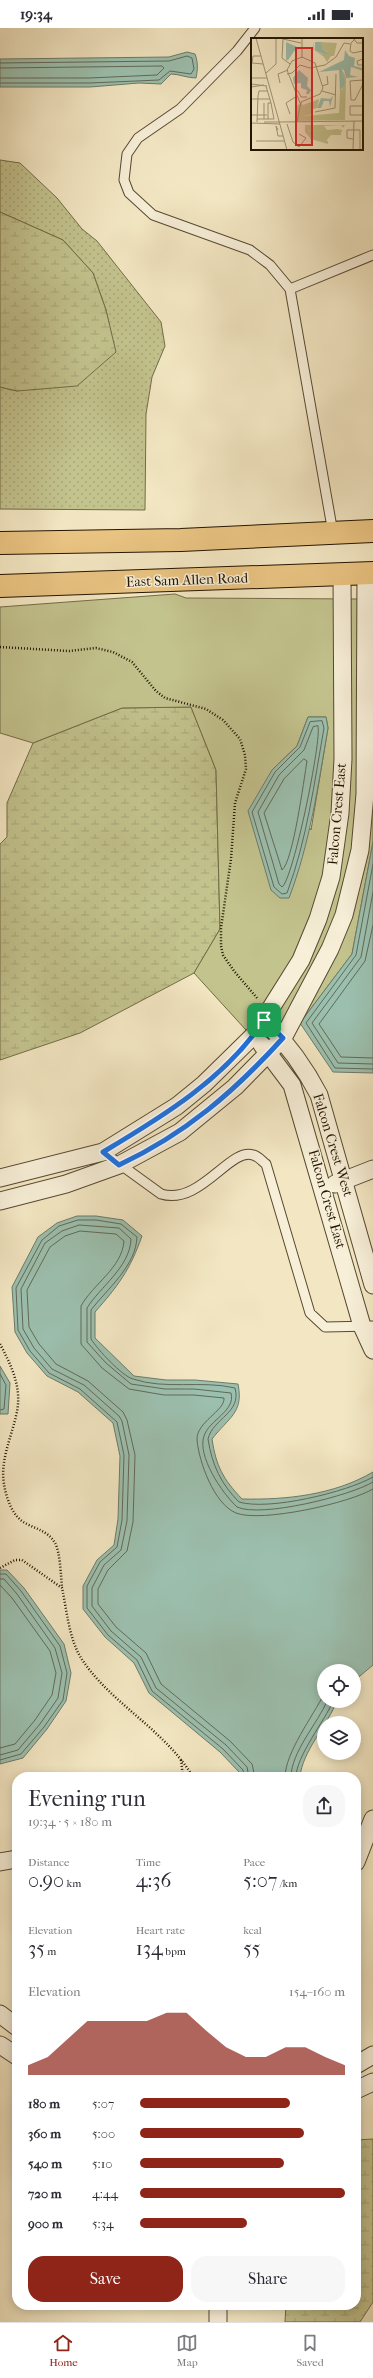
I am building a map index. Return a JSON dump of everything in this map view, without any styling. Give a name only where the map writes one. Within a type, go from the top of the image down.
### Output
[{"type":"main road","points":[[0,543],[188,540],[373,531]]},
{"type":"main road","name":"East Sam Allen Road","points":[[0,586],[180,581],[370,573]]},
{"type":"street","name":"Falcon Crest East","points":[[0,1201],[66,1184],[119,1165],[180,1132],[235,1087],[283,1038],[330,949],[344,915],[360,850],[363,816],[370,573]]},
{"type":"street","name":"Falcon Crest East","points":[[0,1178],[103,1152],[177,1106],[204,1084],[254,1035],[301,960],[318,919],[331,877],[340,813],[343,759],[342,574]]},
{"type":"street","points":[[340,813],[363,816]]},
{"type":"street","name":"Falcon Crest West","points":[[266,1018],[305,1068],[318,1095],[345,1181],[373,1285]]},
{"type":"street","name":"Falcon Crest East","points":[[254,1035],[292,1085],[323,1188],[368,1326],[373,1350]]},
{"type":"street","points":[[323,1188],[345,1181],[373,1169]]},
{"type":"street","points":[[361,1849],[373,1819]]},
{"type":"street","points":[[0,1862],[12,1860]]},
{"type":"street","points":[[0,2014],[12,2023]]},
{"type":"street","points":[[0,2045],[12,2053]]},
{"type":"street","points":[[361,2062],[373,2055]]},
{"type":"street","points":[[361,2088],[373,2082]]},
{"type":"street","points":[[218,2310],[218,2322]]},
{"type":"lane","points":[[255,28],[237,51],[180,109],[138,138],[127,154],[124,180],[129,193],[153,215],[250,250],[270,265],[290,289],[333,533]]},
{"type":"lane","points":[[290,289],[373,255]]},
{"type":"lane","points":[[103,1152],[161,1194],[172,1197],[182,1195],[203,1184],[242,1155],[254,1155],[266,1164],[310,1314],[324,1327],[368,1326]]},
{"type":"path","points":[[0,647],[69,651],[96,648],[113,652],[132,662],[156,691],[165,698],[206,709],[223,720],[240,739],[245,755],[246,769],[234,803],[231,859],[222,928],[222,946],[223,955],[234,971],[255,994],[266,1018]]},
{"type":"path","points":[[0,1344],[15,1374],[18,1387],[17,1415],[6,1448],[4,1483],[13,1512],[23,1522],[41,1530],[56,1544],[62,1588],[70,1627],[82,1660],[98,1678],[181,1759],[190,1772]]},
{"type":"path","points":[[0,1568],[15,1560],[22,1560],[62,1588]]},
{"type":"path","points":[[181,1759],[182,1772]]},
{"type":"green space","points":[[0,160],[20,163],[57,198],[82,229],[97,241],[161,322],[165,346],[152,377],[146,414],[145,510],[0,509],[0,387],[17,391],[115,352],[106,310],[93,273],[63,240],[0,212]]},
{"type":"green space","points":[[0,212],[63,240],[93,273],[106,310],[116,352],[77,386],[17,391],[0,387]]},
{"type":"green space","points":[[175,594],[186,598],[360,599],[373,671],[373,842],[352,954],[300,1023],[256,1041],[194,973],[220,929],[216,770],[191,707],[122,708],[33,743],[0,733],[0,607]],"holes":[[[308,717],[326,717],[328,728],[311,830],[272,770],[297,746]]]},
{"type":"green space","points":[[191,707],[216,770],[220,929],[194,973],[80,1033],[0,1060],[0,844],[7,837],[7,803],[33,743],[122,708]]},
{"type":"green space","points":[[373,2139],[373,2302],[360,2322],[285,2322],[286,2310],[361,2310],[361,2140]]},
{"type":"water","points":[[187,52],[195,54],[197,60],[196,78],[171,74],[161,84],[139,83],[90,87],[0,87],[0,59],[169,57]]},
{"type":"water","points":[[308,717],[326,717],[328,728],[313,814],[303,856],[289,898],[280,898],[271,890],[248,811],[272,770],[297,746]]},
{"type":"water","points":[[373,842],[373,1073],[333,1072],[300,1023],[352,954]]},
{"type":"water","points":[[77,1216],[96,1216],[123,1220],[142,1236],[133,1259],[123,1277],[95,1312],[95,1338],[134,1376],[166,1380],[195,1380],[238,1384],[239,1402],[237,1409],[212,1439],[221,1472],[242,1499],[293,1497],[326,1491],[358,1480],[373,1472],[373,1665],[361,1675],[361,1664],[317,1664],[317,1708],[334,1708],[329,1716],[317,1716],[317,1736],[305,1758],[301,1772],[239,1772],[220,1752],[149,1693],[134,1663],[105,1637],[83,1609],[83,1586],[97,1560],[114,1545],[118,1519],[120,1456],[113,1423],[78,1392],[47,1376],[27,1353],[15,1332],[12,1287],[38,1237],[57,1223]]},
{"type":"water","points":[[0,1366],[10,1383],[8,1414],[0,1414]]},
{"type":"water","points":[[0,1570],[7,1570],[24,1588],[64,1644],[71,1673],[66,1701],[47,1729],[23,1758],[0,1764]]},
{"type":"route","points":[[264,1020],[283,1038],[235,1087],[180,1132],[119,1165],[103,1152],[177,1106],[204,1084],[254,1035],[264,1020]]}]
